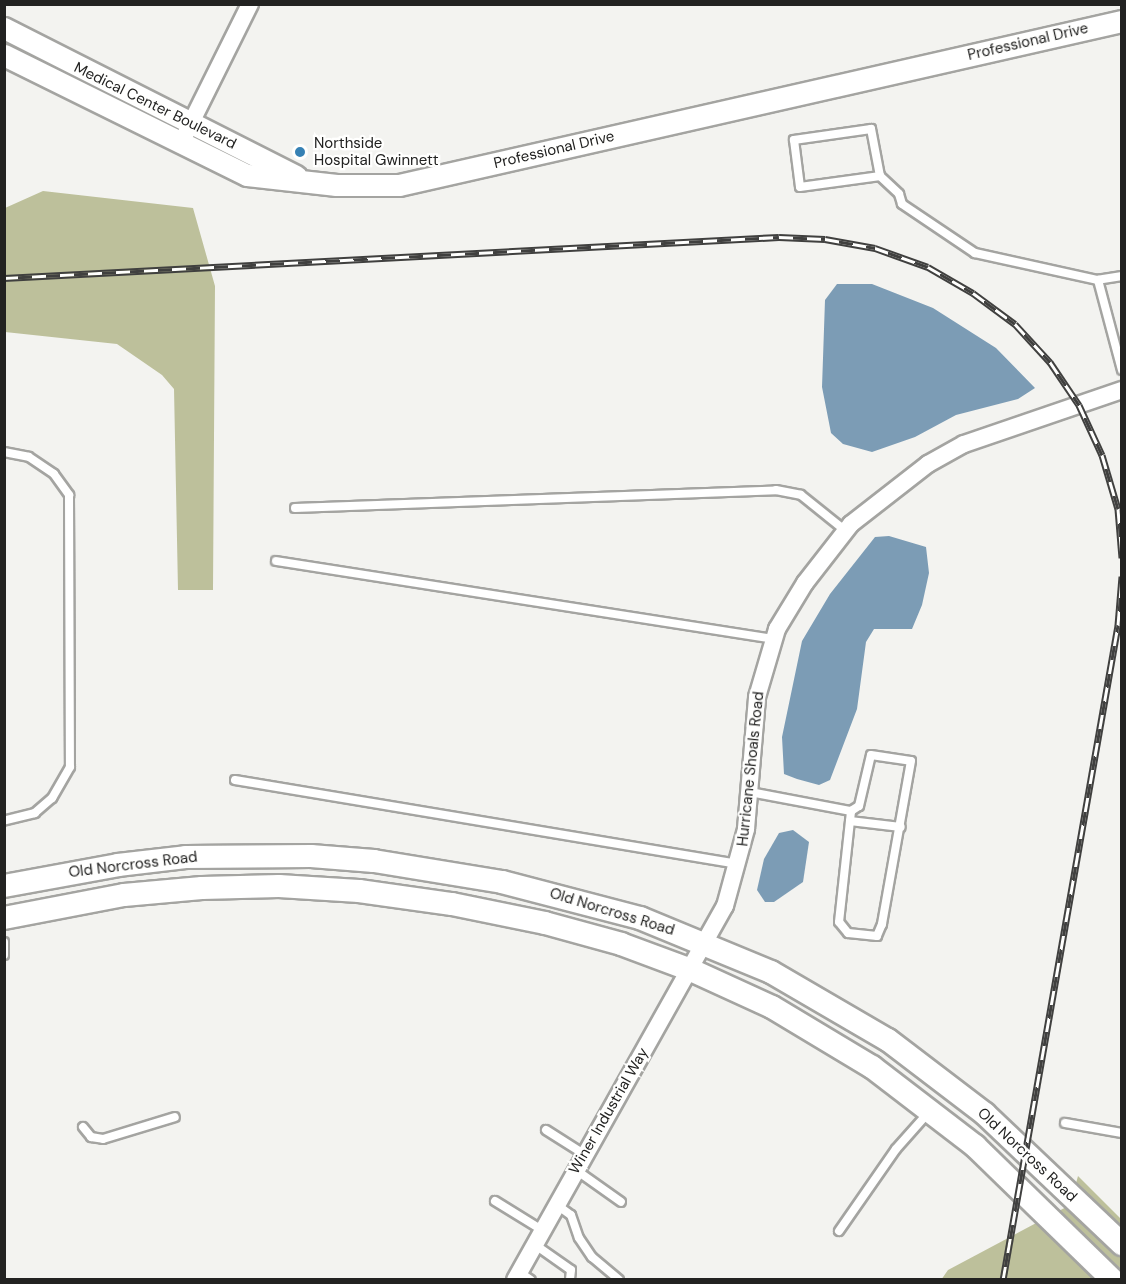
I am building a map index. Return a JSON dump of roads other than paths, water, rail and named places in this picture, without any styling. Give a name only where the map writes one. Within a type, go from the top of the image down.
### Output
[{"type":"main road","name":"Old Norcross Road","points":[[4,886],[118,864],[186,857],[311,856],[437,870],[566,896],[706,943],[814,994],[942,1077],[1026,1152],[1122,1244]]},
{"type":"main road","name":"Old Norcross Road","points":[[4,918],[124,895],[202,888],[359,891],[545,923],[691,970],[772,1007],[833,1042],[931,1111],[975,1146],[1113,1280]]},
{"type":"street","points":[[180,144],[250,4]]},
{"type":"street","name":"Professional Drive","points":[[4,55],[247,176],[307,182],[399,185],[1122,21]]},
{"type":"street","name":"Medical Center Boulevard","points":[[4,28],[307,182]]},
{"type":"street","name":"Hurricane Shoals Road","points":[[706,943],[725,906],[739,864],[750,792],[757,697],[774,639],[791,604],[846,531],[921,470],[964,444],[1122,390]]},
{"type":"street","name":"Winer Industrial Way","points":[[521,1277],[538,1237],[556,1204],[706,943]]},
{"type":"lane","points":[[880,176],[800,187],[794,140],[871,129],[880,176],[899,194],[902,204],[975,253],[1098,280],[1122,276]]},
{"type":"lane","points":[[1098,280],[1122,370]]},
{"type":"lane","points":[[4,452],[30,458],[54,474],[69,495],[70,707],[70,767],[58,788],[35,813],[4,821]]},
{"type":"lane","points":[[296,508],[776,490],[801,495],[846,531]]},
{"type":"lane","points":[[276,561],[774,639]]},
{"type":"lane","points":[[750,792],[850,811],[859,806],[871,755],[906,759],[913,766],[880,934],[848,933],[839,922],[850,811]]},
{"type":"lane","points":[[235,780],[739,864]]},
{"type":"lane","points":[[850,821],[901,827]]},
{"type":"lane","points":[[4,942],[4,955]]},
{"type":"lane","points":[[838,1230],[896,1149],[931,1111]]},
{"type":"lane","points":[[83,1127],[91,1137],[103,1139],[175,1117]]},
{"type":"lane","points":[[1065,1123],[1122,1133]]},
{"type":"lane","points":[[546,1130],[584,1154]]},
{"type":"lane","points":[[575,1170],[621,1202]]},
{"type":"lane","points":[[495,1201],[538,1237],[570,1270],[570,1280]]},
{"type":"lane","points":[[556,1204],[571,1215],[579,1239],[592,1257],[619,1280]]},
{"type":"water","points":[[837,284],[872,284],[933,308],[996,348],[1035,388],[1018,399],[956,415],[915,437],[872,452],[843,444],[831,433],[822,387],[825,300]]},
{"type":"water","points":[[889,536],[926,547],[929,573],[922,605],[912,629],[874,629],[866,642],[857,709],[830,780],[819,785],[784,774],[782,737],[802,641],[830,594],[875,537]]},
{"type":"water","points":[[793,830],[809,842],[803,882],[774,902],[765,902],[757,890],[764,859],[779,833]]},
{"type":"railway","points":[[4,278],[779,237],[825,239],[875,248],[928,267],[973,293],[1015,324],[1050,362],[1079,405],[1102,455],[1118,509],[1122,558]]},
{"type":"railway","points":[[1003,1280],[1118,625],[1122,576]]},
{"type":"place","name":"Northside Hospital Gwinnett","points":[[300,152]]}]
